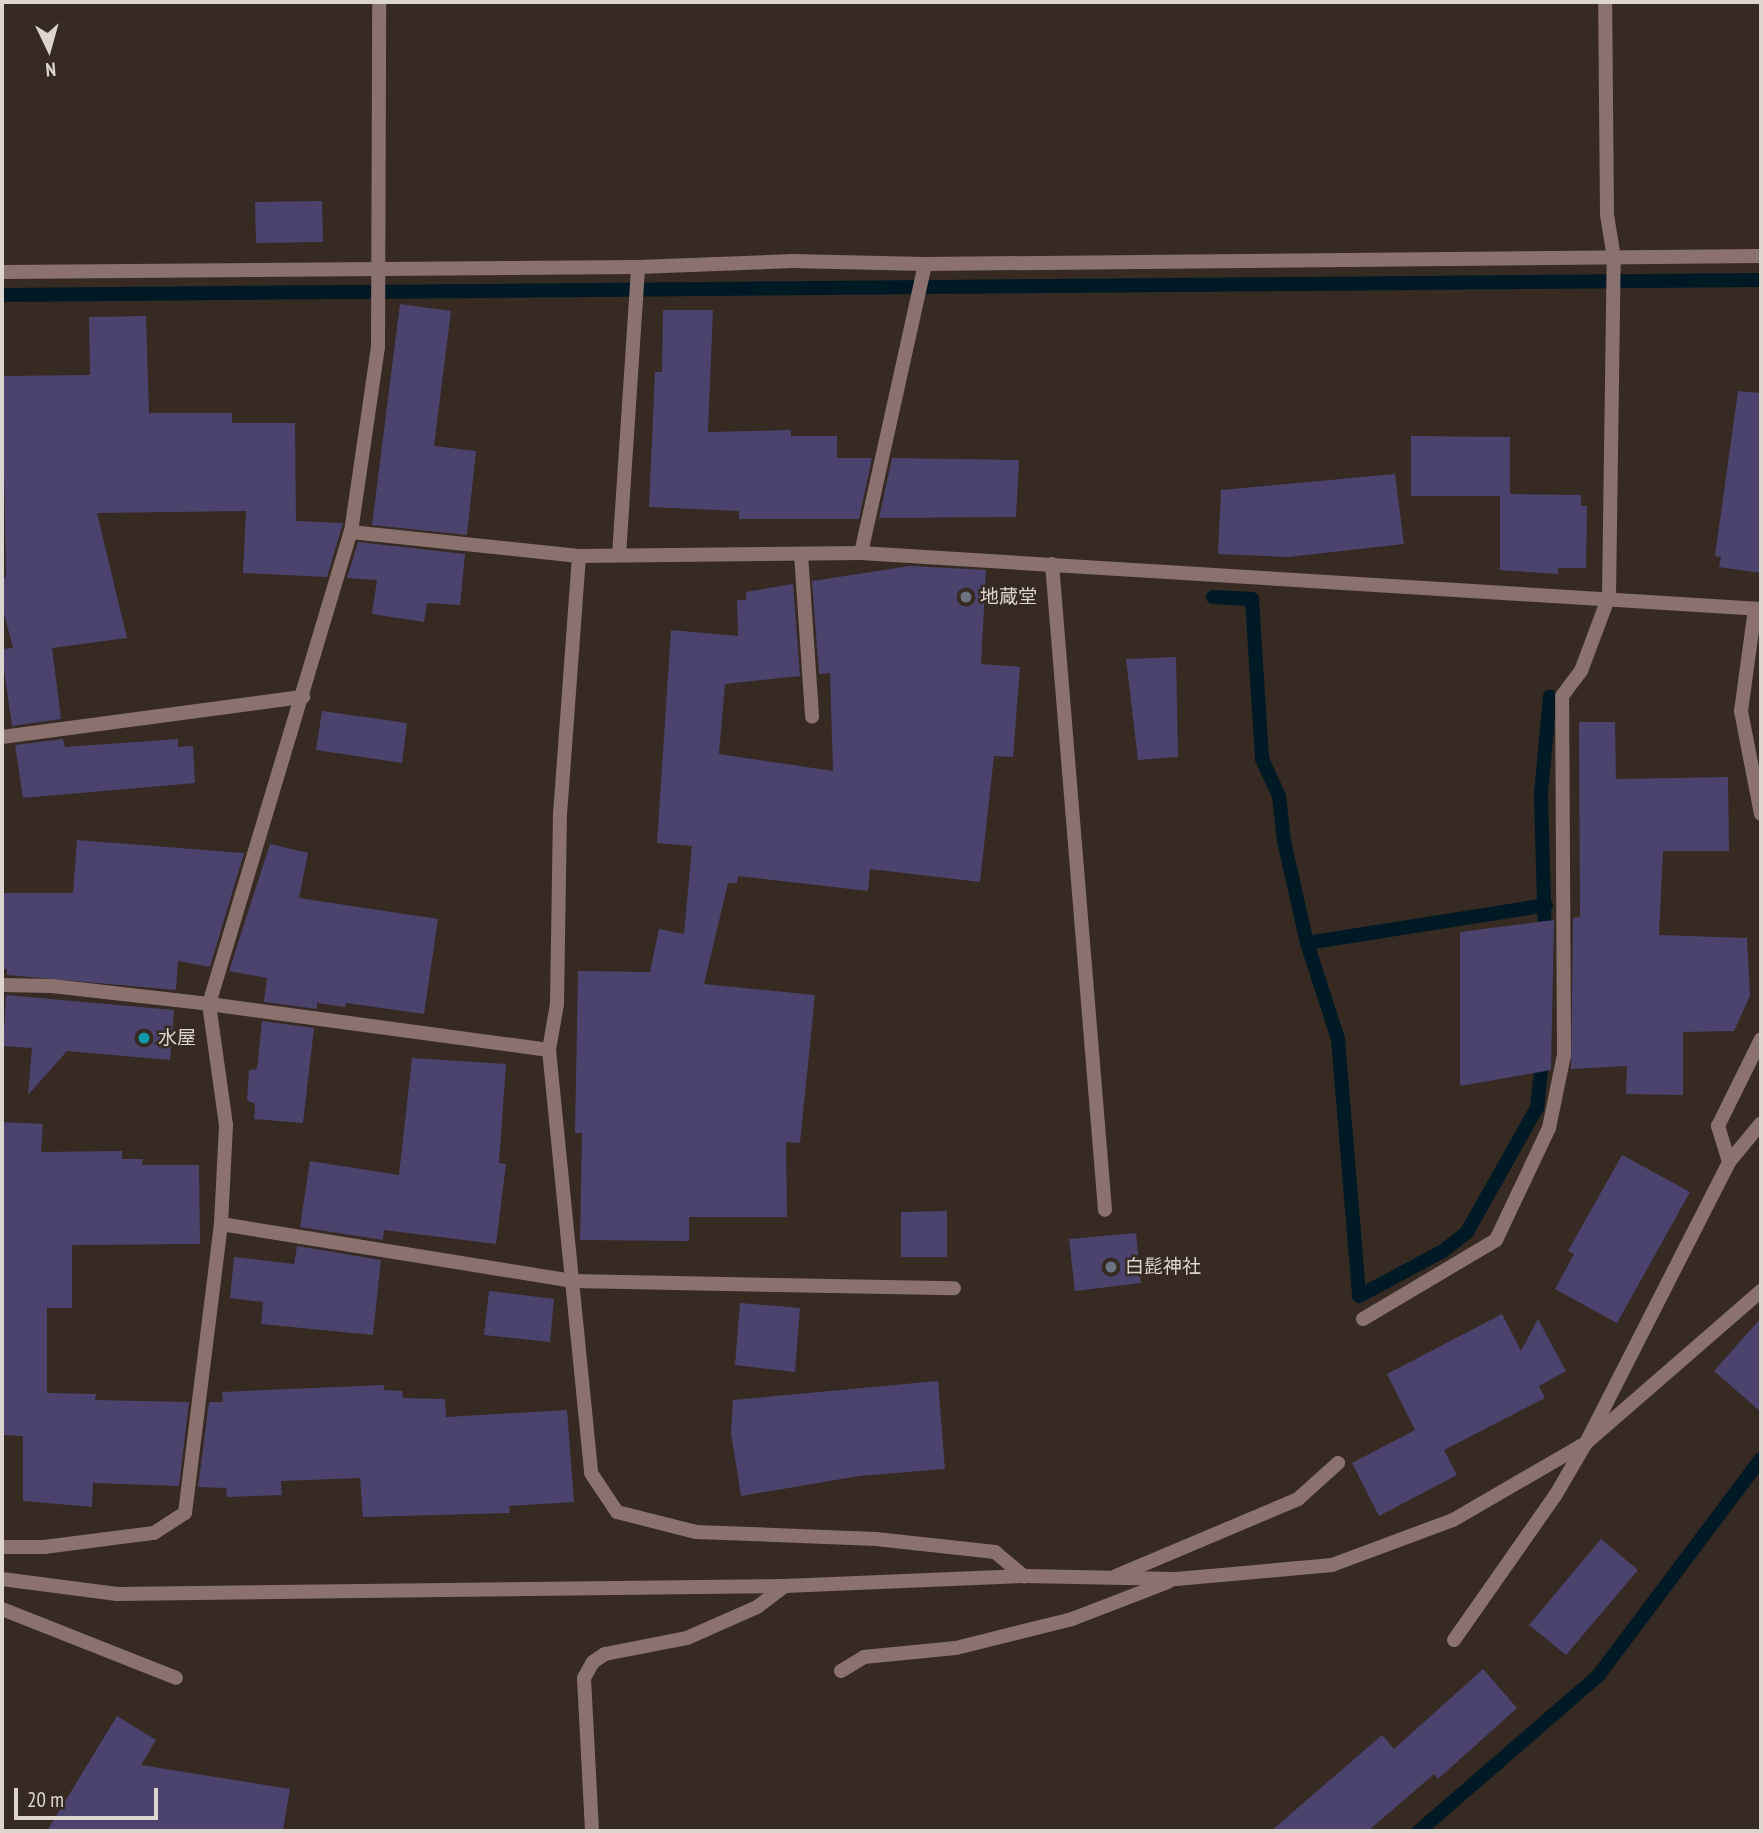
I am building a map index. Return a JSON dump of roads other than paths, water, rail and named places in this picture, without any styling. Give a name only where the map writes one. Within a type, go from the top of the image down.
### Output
[{"type":"street","points":[[2,1546],[44,1547],[154,1533],[185,1513],[221,1224],[226,1125],[209,1004],[351,532],[378,347],[381,266],[379,2]]},
{"type":"street","points":[[1363,1319],[1496,1240],[1549,1128],[1564,1055],[1562,696],[1581,671],[1609,596],[1614,258],[1607,215],[1605,2]]},
{"type":"street","points":[[2,272],[381,266],[638,267],[792,261],[925,264],[1761,256]]},
{"type":"street","points":[[861,553],[925,264]]},
{"type":"street","points":[[619,555],[638,267]]},
{"type":"street","points":[[351,532],[579,556],[861,553],[1609,596],[1758,609],[1741,711],[1761,814]]},
{"type":"street","points":[[802,554],[812,717]]},
{"type":"street","points":[[579,556],[560,812],[557,1004],[549,1050],[591,1473],[617,1512],[696,1532],[877,1539],[995,1552],[1024,1576]]},
{"type":"street","points":[[1052,564],[1105,1210]]},
{"type":"street","points":[[2,737],[303,697]]},
{"type":"street","points":[[2,985],[52,986],[209,1004],[549,1050]]},
{"type":"street","points":[[1729,1161],[1718,1126],[1761,1039]]},
{"type":"street","points":[[1454,1640],[1555,1496],[1586,1443],[1729,1161],[1761,1123]]},
{"type":"street","points":[[221,1224],[573,1281],[954,1288]]},
{"type":"street","points":[[2,1579],[117,1594],[785,1586],[1024,1576],[1176,1579],[1332,1565],[1453,1520],[1586,1443],[1761,1291]]},
{"type":"street","points":[[1111,1579],[1298,1499],[1338,1464]]},
{"type":"street","points":[[841,1671],[864,1657],[956,1648],[1072,1619],[1176,1579]]},
{"type":"street","points":[[592,1831],[584,1678],[593,1662],[605,1654],[687,1637],[757,1607],[785,1586]]},
{"type":"street","points":[[2,1609],[176,1678]]},
{"type":"waterway","points":[[2,295],[1761,280]]},
{"type":"waterway","points":[[1213,597],[1252,599],[1262,759],[1279,796],[1284,841],[1307,943],[1338,1039],[1359,1296],[1443,1251],[1467,1232],[1537,1108],[1543,1053]]},
{"type":"waterway","points":[[1545,939],[1541,793],[1550,696]]},
{"type":"waterway","points":[[1307,943],[1546,905]]},
{"type":"waterway","points":[[1419,1831],[1598,1676],[1761,1459]]},
{"type":"place","name":"地蔵堂","points":[[966,597]]},
{"type":"place","name":"水屋","points":[[144,1038]]},
{"type":"place","name":"白髭神社","points":[[1111,1267]]}]
